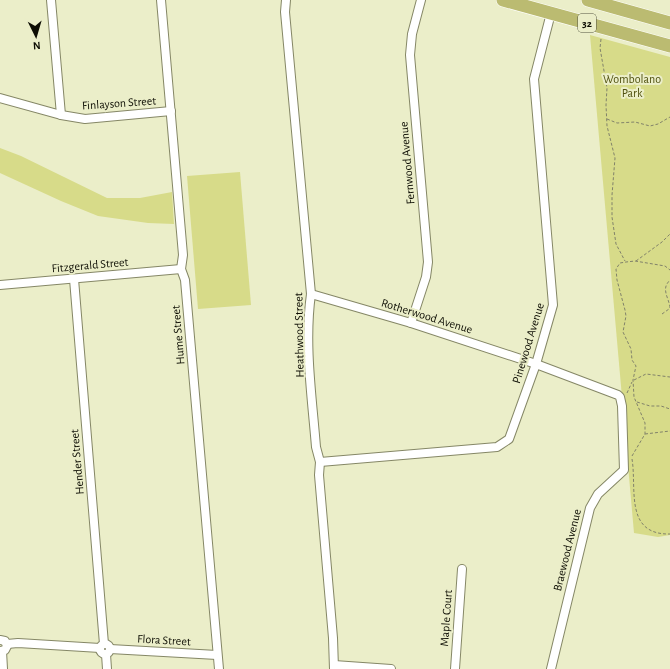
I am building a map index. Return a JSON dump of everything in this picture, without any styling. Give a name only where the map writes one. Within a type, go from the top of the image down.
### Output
[{"type":"main road","name":"32","points":[[588,0],[670,23]]},
{"type":"main road","name":"32","points":[[508,1],[670,46]]},
{"type":"street","points":[[51,0],[61,115]]},
{"type":"street","name":"Hume Street","points":[[161,0],[183,256],[181,269],[185,280],[219,669]]},
{"type":"street","name":"Heathwood Street","points":[[286,0],[285,12],[310,294],[308,309],[309,350],[316,447],[320,462],[318,475],[334,667]]},
{"type":"street","name":"Fernwood Avenue","points":[[411,323],[426,277],[428,262],[410,55],[412,34],[421,0]]},
{"type":"street","name":"Pinewood Avenue","points":[[320,462],[497,447],[510,439],[536,364],[554,305],[534,79],[551,13]]},
{"type":"street","name":"Finlayson Street","points":[[0,98],[61,115],[85,119],[171,111]]},
{"type":"street","name":"Fitzgerald Street","points":[[0,285],[181,269]]},
{"type":"street","name":"Hender Street","points":[[74,278],[107,669]]},
{"type":"street","name":"Rotherwood Avenue","points":[[310,294],[411,323],[536,364]]},
{"type":"street","points":[[536,364],[620,397]]},
{"type":"street","name":"Braewood Avenue","points":[[551,669],[590,508],[598,494],[624,470],[622,406],[620,397]]},
{"type":"street","name":"Maple Court","points":[[455,669],[462,569]]},
{"type":"street","points":[[0,634],[6,649],[1,651],[3,669]]},
{"type":"street","name":"Flora Street","points":[[2,641],[105,649],[217,655]]},
{"type":"street","points":[[334,667],[391,669]]},
{"type":"path","points":[[602,36],[600,48],[606,88],[606,119],[615,158],[611,206],[616,244],[626,262]]},
{"type":"path","points":[[606,119],[617,123],[635,122],[650,126],[658,124],[670,117]]},
{"type":"path","points":[[635,262],[662,242],[670,234]]},
{"type":"path","points":[[620,397],[628,392],[633,380],[636,366],[632,360],[631,349],[623,332],[626,316],[617,280],[616,269],[620,263],[635,262],[665,266],[670,270]]},
{"type":"path","points":[[662,314],[670,307],[665,290],[670,280]]},
{"type":"path","points":[[633,380],[646,374],[670,377]]},
{"type":"path","points":[[633,380],[634,397],[645,422],[645,434],[631,457],[634,470],[635,507],[641,521],[650,530],[670,534]]},
{"type":"path","points":[[637,402],[650,406],[661,406],[670,409]]},
{"type":"path","points":[[645,434],[670,431]]},
{"type":"green space","name":"Wombolano Park","points":[[590,35],[670,57],[670,535],[658,537],[634,533]]},
{"type":"green space","points":[[0,148],[21,156],[107,198],[140,198],[172,192],[174,224],[148,223],[98,216],[61,201],[0,173]]},
{"type":"green space","points":[[240,172],[251,305],[198,309],[187,176]]}]
